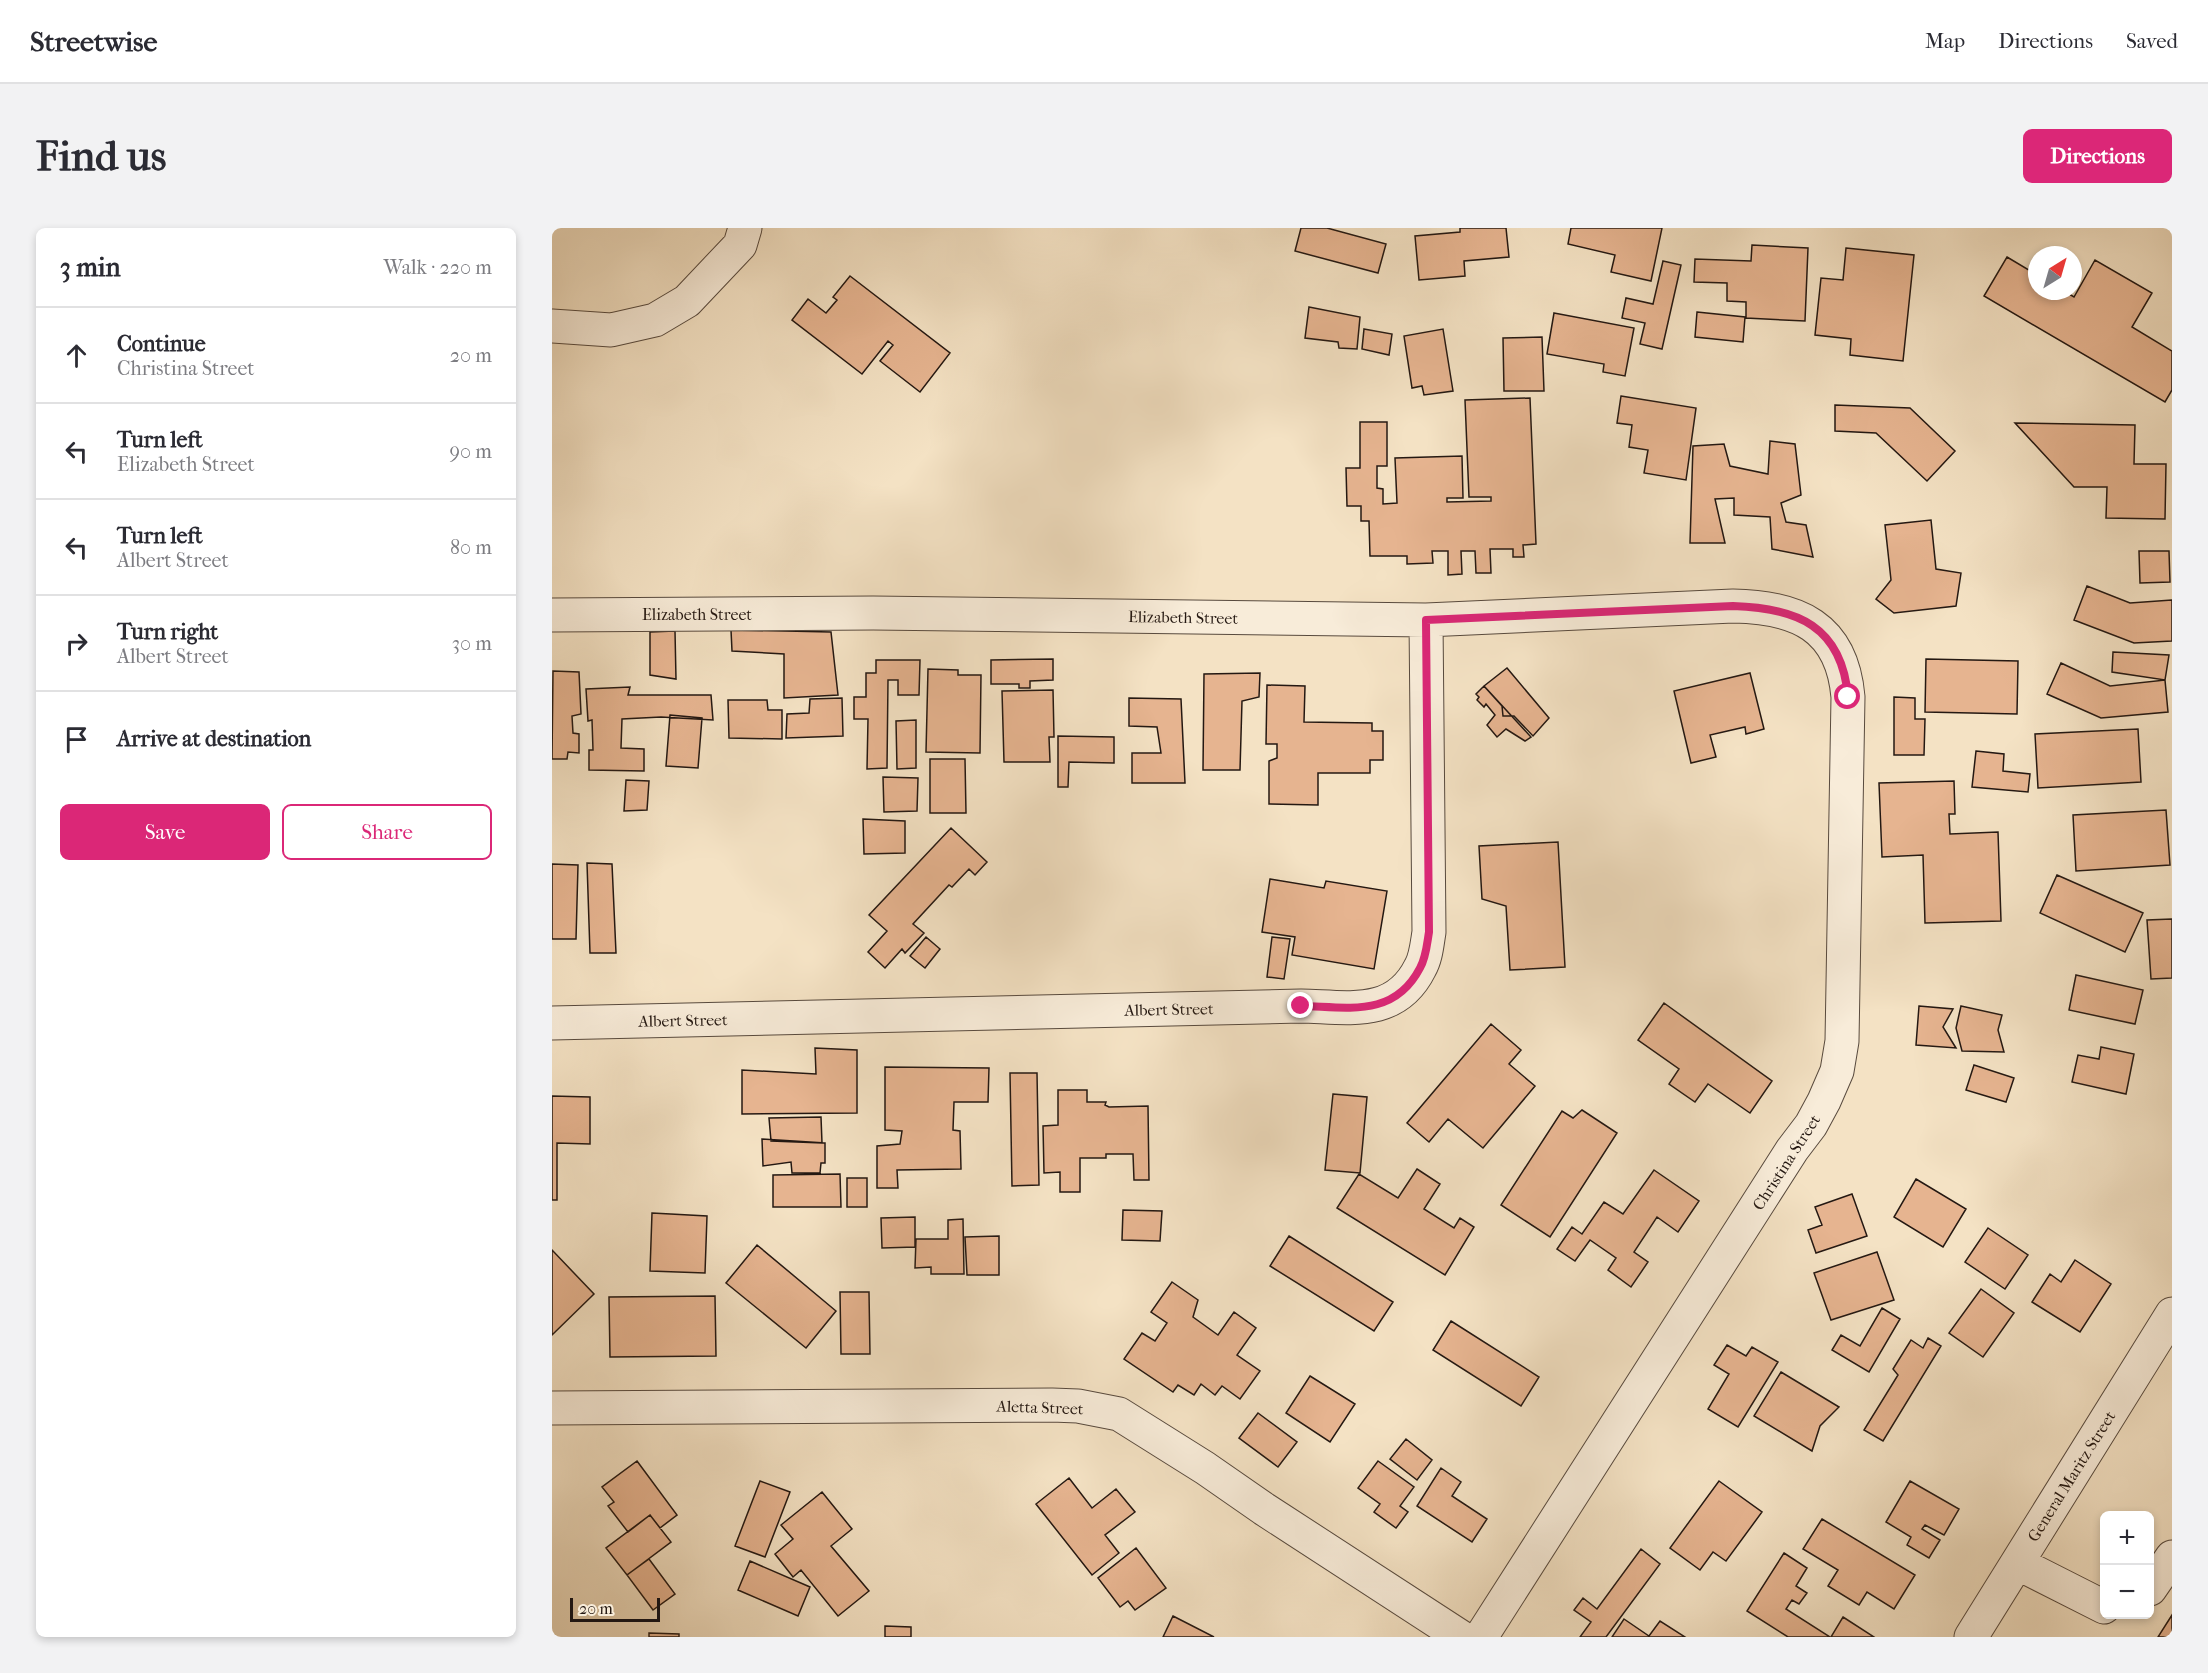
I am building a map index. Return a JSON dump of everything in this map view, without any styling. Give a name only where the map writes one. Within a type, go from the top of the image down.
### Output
[{"type":"street","points":[[552,326],[611,330],[655,320],[687,301],[696,292],[740,245],[745,228]]},
{"type":"street","name":"Elizabeth Street","points":[[552,615],[873,613],[1426,620],[1762,606],[1781,610],[1810,623]]},
{"type":"street","name":"Albert Street","points":[[552,1023],[1277,1006],[1372,1007],[1391,1000],[1407,988],[1421,967],[1429,932],[1426,620]]},
{"type":"street","name":"Christina Street","points":[[1480,1637],[1792,1150],[1811,1125],[1837,1071],[1842,1031],[1848,697],[1841,663],[1824,636],[1810,623]]},
{"type":"street","name":"General Maritz Street","points":[[1971,1637],[2172,1314]]},
{"type":"street","name":"Aletta Street","points":[[552,1408],[1052,1405],[1078,1406],[1119,1414],[1461,1637]]},
{"type":"street","points":[[2154,1583],[2172,1557]]},
{"type":"street","points":[[2017,1563],[2100,1605]]},
{"type":"building","points":[[1301,228],[1327,228],[1386,244],[1378,273],[1295,251]]},
{"type":"building","points":[[1460,228],[1506,228],[1509,257],[1464,261],[1465,276],[1419,280],[1415,236],[1460,232]]},
{"type":"building","points":[[1571,228],[1662,228],[1651,281],[1611,272],[1615,255],[1568,244]]},
{"type":"building","points":[[1752,245],[1808,248],[1805,321],[1746,318],[1746,302],[1727,301],[1727,283],[1694,282],[1695,259],[1751,261]]},
{"type":"building","points":[[1846,248],[1914,255],[1903,361],[1850,355],[1851,339],[1815,335],[1821,278],[1843,280]]},
{"type":"building","points":[[2007,257],[2028,270],[2028,300],[2082,300],[2082,283],[2095,260],[2152,293],[2132,327],[2172,351],[2172,390],[2165,402],[1984,296]]},
{"type":"building","points":[[1663,261],[1681,265],[1662,349],[1640,344],[1645,323],[1622,318],[1626,298],[1653,304]]},
{"type":"building","points":[[850,276],[950,353],[920,392],[880,361],[893,345],[888,341],[862,374],[792,320],[808,299],[826,313],[837,300],[833,297]]},
{"type":"building","points":[[1309,307],[1360,317],[1357,349],[1339,348],[1338,342],[1305,338]]},
{"type":"building","points":[[1697,312],[1745,317],[1743,342],[1695,337]]},
{"type":"building","points":[[1554,313],[1634,328],[1625,376],[1603,372],[1604,364],[1547,354]]},
{"type":"building","points":[[1364,329],[1392,334],[1389,355],[1362,349]]},
{"type":"building","points":[[1443,329],[1453,391],[1424,395],[1422,386],[1412,388],[1404,336]]},
{"type":"building","points":[[1542,337],[1544,391],[1504,391],[1503,338]]},
{"type":"building","points":[[1621,396],[1696,408],[1686,480],[1644,473],[1648,450],[1629,447],[1632,425],[1617,423]]},
{"type":"building","points":[[1530,398],[1536,544],[1523,545],[1524,557],[1513,557],[1513,549],[1490,549],[1491,573],[1476,573],[1475,551],[1461,551],[1462,574],[1448,575],[1448,551],[1432,551],[1433,563],[1407,564],[1407,556],[1370,556],[1369,521],[1361,521],[1361,506],[1347,506],[1346,468],[1360,468],[1360,422],[1387,422],[1387,466],[1377,466],[1377,488],[1383,489],[1383,504],[1397,503],[1395,458],[1462,456],[1463,498],[1447,498],[1447,502],[1491,501],[1491,497],[1469,497],[1465,400]]},
{"type":"building","points":[[1835,405],[1910,408],[1955,451],[1927,481],[1876,433],[1835,431]]},
{"type":"building","points":[[2015,423],[2135,425],[2134,464],[2166,464],[2165,519],[2106,518],[2107,487],[2074,487]]},
{"type":"building","points":[[1770,441],[1795,444],[1801,495],[1781,503],[1786,522],[1806,525],[1813,557],[1772,549],[1770,517],[1734,515],[1734,498],[1715,499],[1725,543],[1690,543],[1693,446],[1724,444],[1730,466],[1768,474]]},
{"type":"building","points":[[1931,520],[1936,569],[1961,573],[1956,606],[1894,613],[1876,599],[1891,580],[1885,525]]},
{"type":"building","points":[[2139,551],[2169,551],[2170,582],[2140,583]]},
{"type":"building","points":[[2087,586],[2130,603],[2172,600],[2172,641],[2134,643],[2074,620]]},
{"type":"building","points":[[731,630],[831,632],[838,695],[784,698],[784,654],[732,651]]},
{"type":"building","points":[[675,631],[676,679],[650,675],[650,632]]},
{"type":"building","points":[[2113,652],[2169,655],[2165,680],[2112,672]]},
{"type":"building","points":[[1053,659],[1053,680],[1030,681],[1030,688],[1019,688],[1019,684],[991,684],[991,660]]},
{"type":"building","points":[[1926,659],[2018,661],[2017,714],[1925,712]]},
{"type":"building","points":[[876,660],[920,660],[919,695],[898,695],[898,680],[888,680],[887,768],[867,769],[868,719],[854,719],[854,697],[866,697],[866,673],[876,673]]},
{"type":"building","points":[[2061,663],[2110,686],[2165,680],[2168,712],[2101,718],[2047,694]]},
{"type":"building","points":[[1507,668],[1549,718],[1533,736],[1514,716],[1503,716],[1502,706],[1484,686]]},
{"type":"building","points":[[928,669],[958,670],[958,675],[981,675],[980,753],[926,752]]},
{"type":"building","points":[[553,671],[579,672],[581,714],[572,716],[573,733],[579,734],[579,753],[568,752],[567,759],[552,759]]},
{"type":"building","points":[[1260,673],[1259,697],[1242,701],[1240,770],[1203,770],[1204,674]]},
{"type":"building","points":[[1750,673],[1764,729],[1746,734],[1745,727],[1710,735],[1716,757],[1691,763],[1674,691]]},
{"type":"building","points":[[1267,685],[1305,686],[1304,722],[1372,723],[1372,731],[1383,731],[1383,760],[1370,760],[1370,773],[1318,773],[1318,805],[1269,804],[1269,761],[1277,758],[1277,744],[1266,744]]},
{"type":"building","points":[[1484,686],[1531,737],[1525,741],[1506,729],[1497,737],[1487,725],[1495,715],[1486,704],[1484,707],[1477,700],[1479,697],[1476,694]]},
{"type":"building","points":[[630,687],[628,695],[711,695],[713,720],[661,717],[622,719],[621,748],[644,749],[644,771],[589,770],[589,750],[593,750],[592,720],[588,721],[586,689]]},
{"type":"building","points":[[1053,690],[1054,737],[1049,737],[1050,762],[1004,762],[1002,691]]},
{"type":"building","points":[[1894,697],[1915,698],[1915,719],[1925,719],[1924,755],[1894,755]]},
{"type":"building","points":[[842,698],[843,736],[786,738],[787,714],[809,713],[810,699]]},
{"type":"building","points":[[1129,698],[1181,699],[1185,783],[1132,783],[1132,753],[1161,753],[1157,727],[1129,726]]},
{"type":"building","points":[[728,700],[767,700],[768,710],[782,710],[782,739],[729,738]]},
{"type":"building","points":[[670,715],[702,718],[698,768],[666,766]]},
{"type":"building","points":[[916,720],[916,768],[897,769],[896,721]]},
{"type":"building","points":[[2138,729],[2141,782],[2038,788],[2035,734]]},
{"type":"building","points":[[1058,736],[1114,737],[1114,763],[1069,762],[1068,787],[1058,787]]},
{"type":"building","points":[[1976,751],[2004,754],[2003,771],[2030,774],[2028,792],[1972,787]]},
{"type":"building","points":[[930,759],[965,759],[966,813],[930,813]]},
{"type":"building","points":[[883,777],[918,778],[917,811],[884,812]]},
{"type":"building","points":[[626,780],[649,781],[647,810],[624,811]]},
{"type":"building","points":[[1954,781],[1955,814],[1949,814],[1950,834],[1998,832],[2001,921],[1925,923],[1923,855],[1882,857],[1879,783]]},
{"type":"building","points":[[2166,810],[2170,865],[2076,871],[2073,815]]},
{"type":"building","points":[[863,819],[905,821],[905,853],[864,854]]},
{"type":"building","points":[[951,828],[987,862],[975,875],[969,869],[952,887],[949,885],[913,924],[924,933],[905,953],[902,949],[885,968],[868,952],[887,931],[869,915]]},
{"type":"building","points":[[1558,842],[1565,967],[1510,970],[1506,906],[1482,899],[1479,846]]},
{"type":"building","points":[[587,863],[612,864],[616,953],[590,953]]},
{"type":"building","points":[[552,864],[578,865],[576,939],[552,939]]},
{"type":"building","points":[[2057,875],[2143,913],[2125,952],[2040,913]]},
{"type":"building","points":[[1270,879],[1324,888],[1326,881],[1387,891],[1374,969],[1292,955],[1295,937],[1262,932]]},
{"type":"building","points":[[2172,919],[2172,978],[2151,979],[2147,920]]},
{"type":"building","points":[[926,937],[940,949],[925,968],[910,956]]},
{"type":"building","points":[[1272,937],[1290,939],[1284,979],[1267,977]]},
{"type":"building","points":[[2076,975],[2143,990],[2135,1024],[2069,1010]]},
{"type":"building","points":[[1664,1003],[1772,1081],[1750,1113],[1708,1084],[1695,1102],[1669,1084],[1679,1069],[1638,1040]]},
{"type":"building","points":[[1919,1006],[1953,1009],[1943,1027],[1956,1048],[1916,1045]]},
{"type":"building","points":[[1961,1006],[2002,1015],[1998,1030],[2004,1052],[1962,1051],[1956,1028]]},
{"type":"building","points":[[1491,1024],[1521,1050],[1509,1064],[1535,1086],[1483,1148],[1448,1119],[1429,1142],[1407,1123]]},
{"type":"building","points":[[2101,1047],[2134,1054],[2126,1094],[2072,1082],[2078,1055],[2099,1059]]},
{"type":"building","points":[[815,1048],[857,1050],[857,1113],[742,1114],[742,1070],[816,1074]]},
{"type":"building","points":[[1974,1065],[2014,1078],[2006,1102],[1966,1090]]},
{"type":"building","points":[[885,1067],[989,1068],[988,1102],[954,1102],[953,1130],[960,1131],[961,1169],[897,1170],[898,1188],[877,1188],[877,1146],[900,1144],[902,1131],[885,1130]]},
{"type":"building","points":[[1010,1073],[1037,1073],[1039,1185],[1012,1186]]},
{"type":"building","points":[[1058,1090],[1087,1090],[1087,1102],[1106,1102],[1105,1105],[1109,1107],[1148,1106],[1149,1180],[1134,1180],[1133,1154],[1106,1154],[1106,1158],[1080,1158],[1080,1192],[1060,1192],[1060,1172],[1044,1173],[1043,1126],[1058,1125]]},
{"type":"building","points":[[1333,1094],[1367,1097],[1360,1173],[1325,1170]]},
{"type":"building","points":[[552,1096],[590,1097],[590,1144],[557,1143],[557,1200],[552,1200]]},
{"type":"building","points":[[1582,1110],[1617,1133],[1550,1237],[1501,1205],[1562,1111],[1573,1118]]},
{"type":"building","points":[[821,1117],[822,1143],[771,1141],[769,1118]]},
{"type":"building","points":[[762,1139],[825,1143],[825,1163],[821,1163],[820,1173],[792,1173],[791,1162],[763,1166]]},
{"type":"building","points":[[1417,1169],[1440,1184],[1424,1209],[1454,1228],[1460,1218],[1474,1227],[1445,1275],[1337,1208],[1359,1174],[1398,1198]]},
{"type":"building","points":[[1654,1170],[1699,1201],[1678,1232],[1657,1217],[1634,1252],[1648,1262],[1631,1287],[1608,1270],[1616,1258],[1590,1240],[1575,1261],[1557,1249],[1572,1227],[1582,1234],[1604,1202],[1623,1214]]},
{"type":"building","points":[[840,1174],[841,1207],[773,1207],[773,1175]]},
{"type":"building","points":[[847,1178],[867,1178],[867,1207],[847,1207]]},
{"type":"building","points":[[1916,1179],[1966,1209],[1943,1247],[1894,1217]]},
{"type":"building","points":[[1852,1194],[1867,1236],[1816,1253],[1808,1230],[1822,1225],[1815,1207]]},
{"type":"building","points":[[1123,1210],[1162,1211],[1160,1241],[1122,1240]]},
{"type":"building","points":[[652,1213],[707,1216],[705,1273],[650,1271]]},
{"type":"building","points":[[915,1217],[915,1247],[882,1248],[881,1218]]},
{"type":"building","points":[[963,1219],[964,1274],[931,1274],[931,1267],[915,1268],[916,1239],[948,1239],[948,1220]]},
{"type":"building","points":[[1988,1228],[2028,1255],[2005,1289],[1965,1262]]},
{"type":"building","points":[[999,1236],[999,1275],[967,1275],[965,1237]]},
{"type":"building","points":[[1289,1236],[1393,1302],[1374,1331],[1270,1266]]},
{"type":"building","points":[[757,1245],[836,1311],[806,1348],[726,1283]]},
{"type":"building","points":[[552,1250],[594,1294],[552,1335]]},
{"type":"building","points":[[1877,1252],[1894,1300],[1831,1320],[1814,1273]]},
{"type":"building","points":[[2075,1260],[2111,1284],[2080,1332],[2032,1302],[2050,1274],[2061,1282]]},
{"type":"building","points":[[1172,1282],[1198,1300],[1193,1317],[1218,1335],[1234,1312],[1256,1328],[1237,1355],[1260,1371],[1240,1399],[1222,1386],[1215,1395],[1201,1384],[1194,1395],[1178,1385],[1173,1392],[1124,1359],[1142,1333],[1155,1341],[1167,1323],[1151,1312]]},
{"type":"building","points":[[1981,1289],[2014,1313],[1983,1357],[1949,1333]]},
{"type":"building","points":[[840,1292],[869,1292],[870,1354],[841,1354]]},
{"type":"building","points":[[715,1296],[716,1356],[610,1357],[609,1297]]},
{"type":"building","points":[[1882,1308],[1900,1319],[1869,1372],[1832,1350],[1841,1335],[1860,1346]]},
{"type":"building","points":[[1451,1321],[1539,1377],[1521,1406],[1433,1350]]},
{"type":"building","points":[[1928,1338],[1941,1346],[1883,1441],[1864,1430],[1898,1375],[1893,1369],[1911,1340],[1923,1348]]},
{"type":"building","points":[[1727,1345],[1746,1356],[1752,1347],[1778,1362],[1738,1427],[1708,1409],[1729,1374],[1714,1365]]},
{"type":"building","points":[[1781,1372],[1839,1407],[1820,1426],[1812,1451],[1754,1416]]},
{"type":"building","points":[[1310,1376],[1355,1404],[1330,1442],[1286,1413]]},
{"type":"building","points":[[1258,1413],[1297,1442],[1278,1467],[1239,1438]]},
{"type":"building","points":[[1406,1439],[1432,1460],[1417,1480],[1390,1459]]},
{"type":"building","points":[[637,1461],[677,1515],[660,1528],[650,1515],[628,1532],[608,1506],[614,1502],[602,1487]]},
{"type":"building","points":[[1378,1461],[1414,1487],[1400,1506],[1408,1512],[1396,1528],[1374,1512],[1380,1504],[1358,1488]]},
{"type":"building","points":[[1441,1468],[1461,1482],[1452,1496],[1487,1519],[1472,1542],[1417,1506]]},
{"type":"building","points":[[1069,1478],[1092,1508],[1116,1489],[1135,1512],[1105,1535],[1119,1553],[1092,1575],[1036,1504]]},
{"type":"building","points":[[760,1481],[790,1492],[765,1557],[735,1546]]},
{"type":"building","points":[[1719,1481],[1762,1512],[1726,1561],[1713,1552],[1700,1570],[1670,1548]]},
{"type":"building","points":[[1910,1481],[1959,1509],[1944,1535],[1925,1525],[1922,1529],[1940,1540],[1929,1558],[1907,1545],[1911,1537],[1886,1522]]},
{"type":"building","points":[[822,1492],[852,1529],[831,1546],[869,1591],[838,1616],[801,1570],[793,1577],[775,1554],[793,1539],[781,1525]]},
{"type":"building","points":[[650,1515],[671,1542],[627,1575],[606,1548]]},
{"type":"building","points":[[1822,1519],[1915,1575],[1894,1609],[1867,1592],[1859,1605],[1828,1586],[1838,1570],[1803,1549]]},
{"type":"building","points":[[1136,1548],[1166,1588],[1135,1610],[1128,1601],[1120,1607],[1098,1578]]},
{"type":"building","points":[[1641,1549],[1660,1564],[1606,1637],[1580,1637],[1591,1622],[1574,1610],[1583,1598],[1597,1609]]},
{"type":"building","points":[[1784,1553],[1807,1568],[1796,1586],[1807,1593],[1799,1604],[1792,1600],[1786,1609],[1830,1637],[1788,1637],[1747,1611]]},
{"type":"building","points":[[649,1559],[675,1594],[653,1610],[627,1575]]},
{"type":"building","points":[[750,1561],[810,1587],[798,1616],[738,1590]]},
{"type":"building","points":[[2172,1615],[2172,1637],[2158,1637]]},
{"type":"building","points":[[1173,1616],[1214,1637],[1163,1637]]},
{"type":"building","points":[[1843,1617],[1874,1637],[1831,1637]]},
{"type":"building","points":[[1624,1619],[1649,1636],[1660,1621],[1685,1637],[1612,1637]]},
{"type":"building","points":[[885,1626],[911,1627],[911,1637],[885,1637]]},
{"type":"building","points":[[649,1633],[679,1634],[679,1637],[649,1637]]},
{"type":"route","points":[[1301,1006],[1372,1007],[1391,1000],[1407,988],[1421,967],[1429,932],[1426,620],[1762,606],[1794,615],[1810,623],[1824,636],[1841,663],[1848,697]]}]
